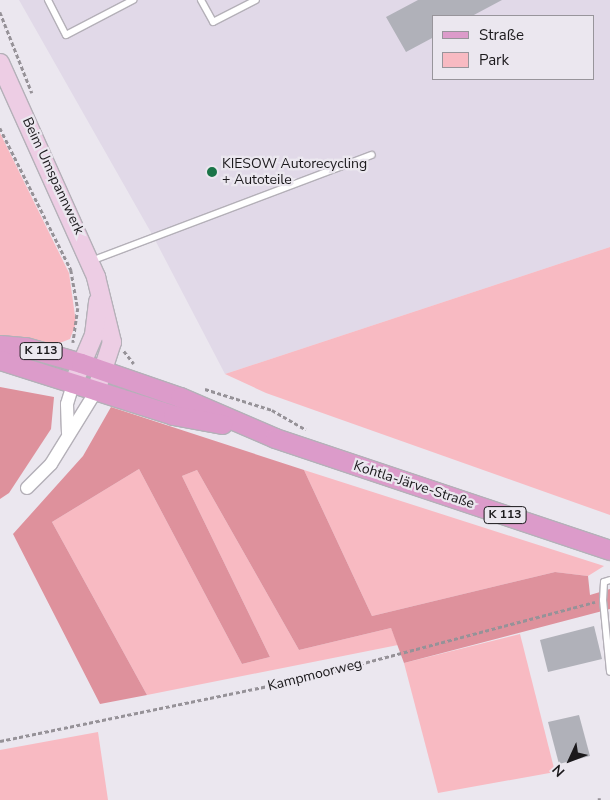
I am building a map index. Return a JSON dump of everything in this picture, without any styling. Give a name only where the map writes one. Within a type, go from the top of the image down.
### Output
[{"type":"main road","name":"Kohtla-Järve-Straße","points":[[0,345],[80,351],[248,428],[610,550]]},
{"type":"main road","name":"Kohtla-Järve-Straße","points":[[0,360],[173,415],[248,428]]},
{"type":"street","name":"Beim Umspannwerk","points":[[0,63],[91,261],[112,342],[107,364],[87,411],[68,433],[51,464],[27,488]]},
{"type":"street","name":"Beim Umspannwerk","points":[[68,433],[67,404],[80,351],[99,291]]},
{"type":"lane","points":[[48,0],[66,35],[133,0]]},
{"type":"lane","points":[[201,0],[213,22],[256,0]]},
{"type":"lane","points":[[91,261],[372,155]]},
{"type":"lane","points":[[610,580],[604,582],[603,600],[610,672]]},
{"type":"path","points":[[0,128],[70,270],[78,308],[80,351]]},
{"type":"path","points":[[107,364],[136,367]]},
{"type":"path","points":[[199,387],[272,410],[313,433]]},
{"type":"path","name":"Kampmoorweg","points":[[0,742],[303,680],[603,600]]},
{"type":"shaded area","points":[[19,0],[610,0],[610,247],[225,374],[153,236]]},
{"type":"shaded area","points":[[0,387],[54,397],[51,429],[9,493],[0,499]]},
{"type":"shaded area","points":[[111,407],[304,470],[372,616],[555,572],[588,576],[590,595],[610,589],[610,609],[404,663],[391,628],[299,650],[197,470],[182,476],[270,657],[242,664],[139,469],[52,522],[147,695],[100,704],[13,534],[83,456]]},
{"type":"green space","points":[[0,133],[69,273],[76,323],[70,339],[57,344],[55,352],[0,338]]},
{"type":"green space","points":[[610,247],[610,515],[266,393],[225,374]]},
{"type":"green space","points":[[139,469],[242,664],[270,657],[182,476],[197,470],[299,650],[391,628],[398,645],[147,695],[52,522]]},
{"type":"green space","points":[[304,470],[604,566],[588,576],[555,572],[372,616]]},
{"type":"green space","points":[[520,634],[555,772],[438,793],[404,663]]},
{"type":"green space","points":[[98,732],[108,800],[0,800],[0,750]]},
{"type":"building","points":[[418,0],[502,0],[474,15],[432,15],[432,38],[406,52],[386,17]]},
{"type":"building","points":[[594,626],[602,659],[548,672],[540,640]]},
{"type":"building","points":[[579,715],[590,756],[559,764],[548,722]]},
{"type":"place","name":"KIESOW Autorecycling + Autoteile","points":[[212,172]]}]
